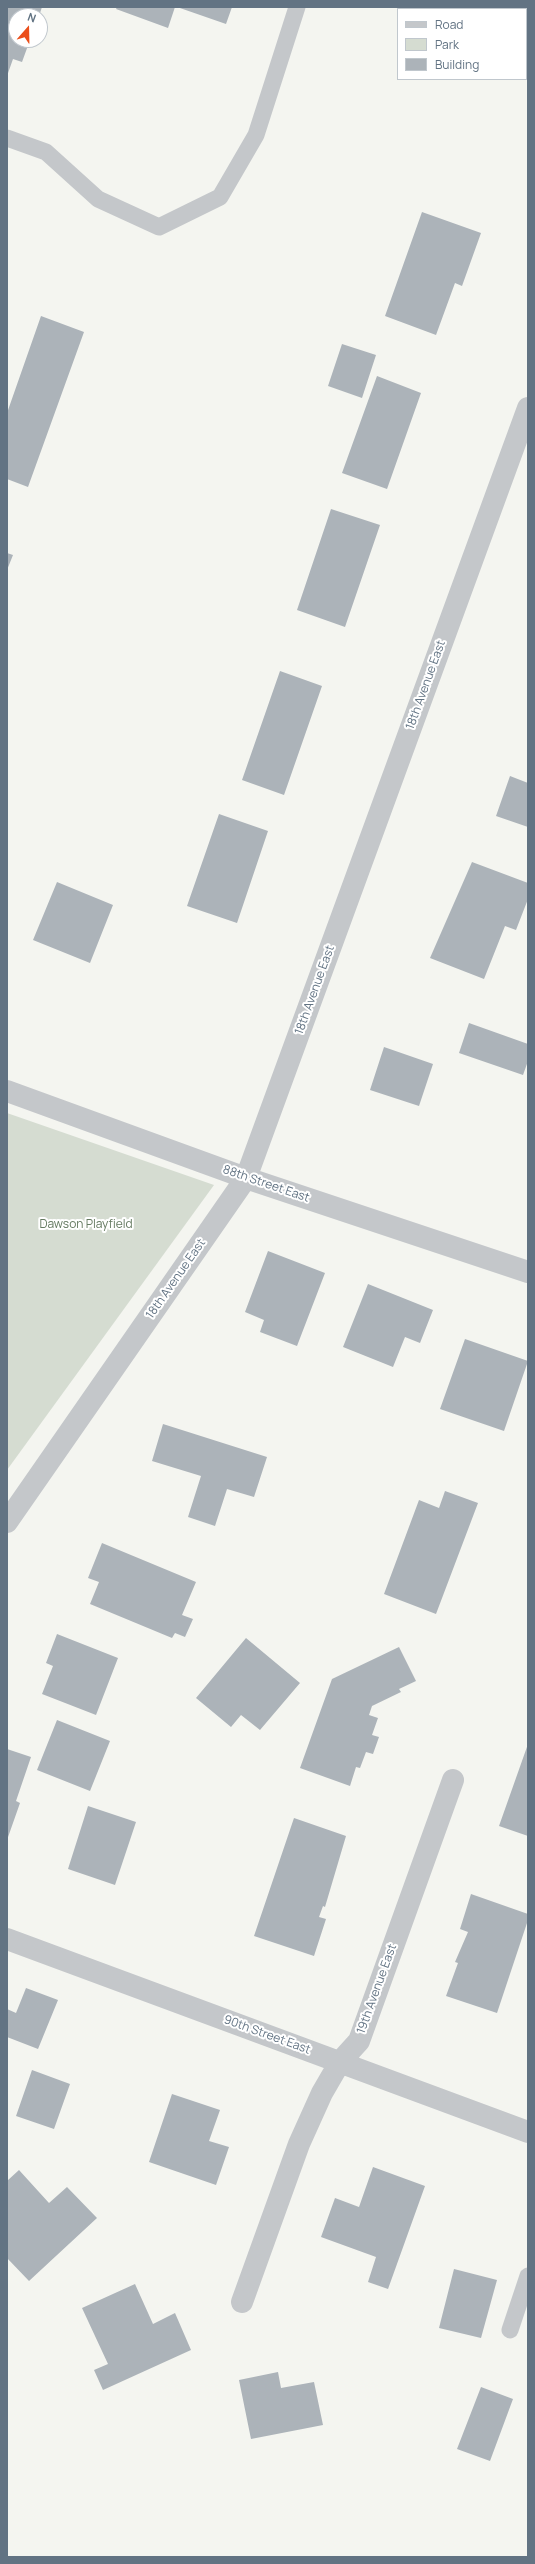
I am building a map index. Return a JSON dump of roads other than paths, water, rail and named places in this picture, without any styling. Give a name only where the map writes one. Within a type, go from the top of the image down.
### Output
[{"type":"street","name":"18th Avenue East","points":[[7,1522],[246,1178],[528,408]]},
{"type":"street","name":"88th Street East","points":[[7,1091],[246,1178],[528,1272]]},
{"type":"street","name":"19th Avenue East","points":[[242,2302],[299,2144],[322,2093],[340,2062],[358,2041],[453,1780]]},
{"type":"street","name":"90th Street East","points":[[7,1939],[528,2132]]},
{"type":"lane","points":[[7,138],[46,152],[98,199],[159,228],[220,197],[256,135],[297,7]]},
{"type":"lane","points":[[510,2330],[528,2276]]},
{"type":"park label","name":"Dawson Playfield","points":[[86,1225]]}]
